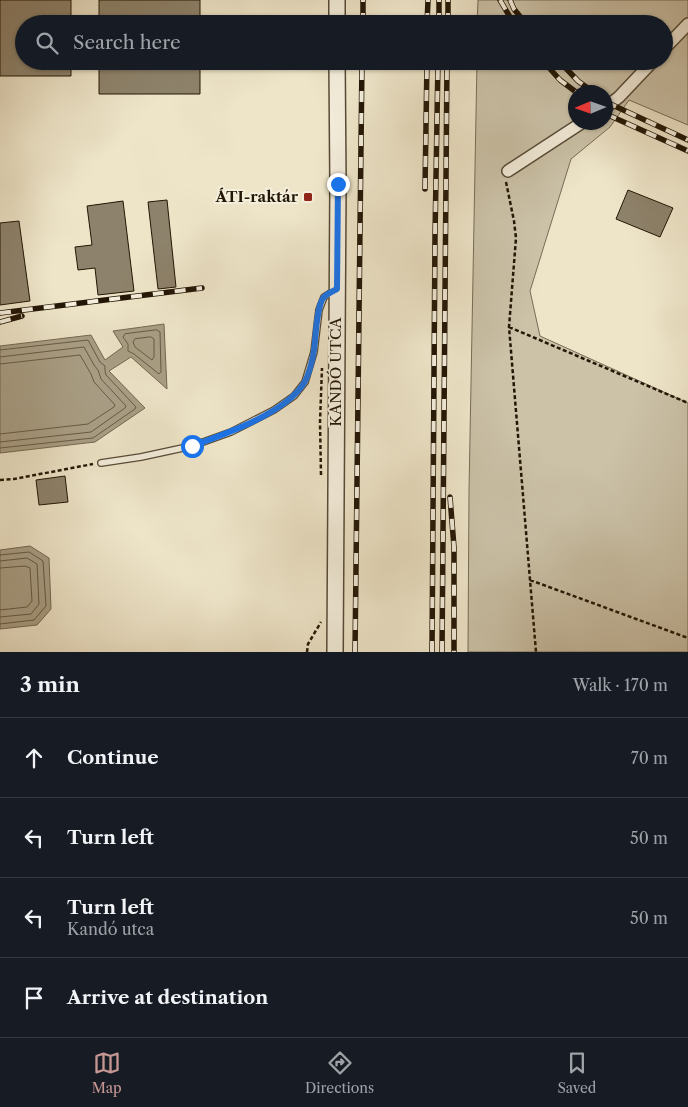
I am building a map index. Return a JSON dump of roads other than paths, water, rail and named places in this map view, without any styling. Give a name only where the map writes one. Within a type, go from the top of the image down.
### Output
[{"type":"street","points":[[337,0],[337,15]]},
{"type":"street","points":[[673,40],[688,24]]},
{"type":"street","name":"KANDÓ UTCA","points":[[335,652],[337,70]]},
{"type":"street","points":[[613,102],[644,70]]},
{"type":"street","points":[[508,171],[572,130]]},
{"type":"lane","points":[[102,463],[192,446],[231,432],[274,410],[294,396],[305,382],[314,352],[319,310],[324,297],[337,289]]},
{"type":"water","points":[[164,324],[167,389],[131,357],[109,371],[145,408],[95,442],[0,453],[0,346],[91,335],[105,360],[123,347],[113,331]]},
{"type":"water","points":[[30,546],[49,558],[51,609],[37,625],[0,629],[0,550]]},
{"type":"railway","points":[[363,0],[363,15]]},
{"type":"railway","points":[[427,15],[428,0]]},
{"type":"railway","points":[[439,0],[439,15]]},
{"type":"railway","points":[[448,0],[448,15]]},
{"type":"railway","points":[[500,0],[509,15]]},
{"type":"railway","points":[[510,0],[519,15]]},
{"type":"railway","points":[[355,652],[362,70]]},
{"type":"railway","points":[[425,189],[427,70]]},
{"type":"railway","points":[[432,652],[438,70]]},
{"type":"railway","points":[[442,652],[447,70]]},
{"type":"railway","points":[[551,70],[568,86]]},
{"type":"railway","points":[[568,70],[583,85]]},
{"type":"railway","points":[[613,105],[688,140]]},
{"type":"railway","points":[[613,117],[688,151]]},
{"type":"railway","points":[[0,313],[202,288]]},
{"type":"railway","points":[[0,322],[22,316]]},
{"type":"railway","points":[[450,497],[454,547],[454,652]]},
{"type":"place","name":"ÁTI-raktár","points":[[308,197]]}]
